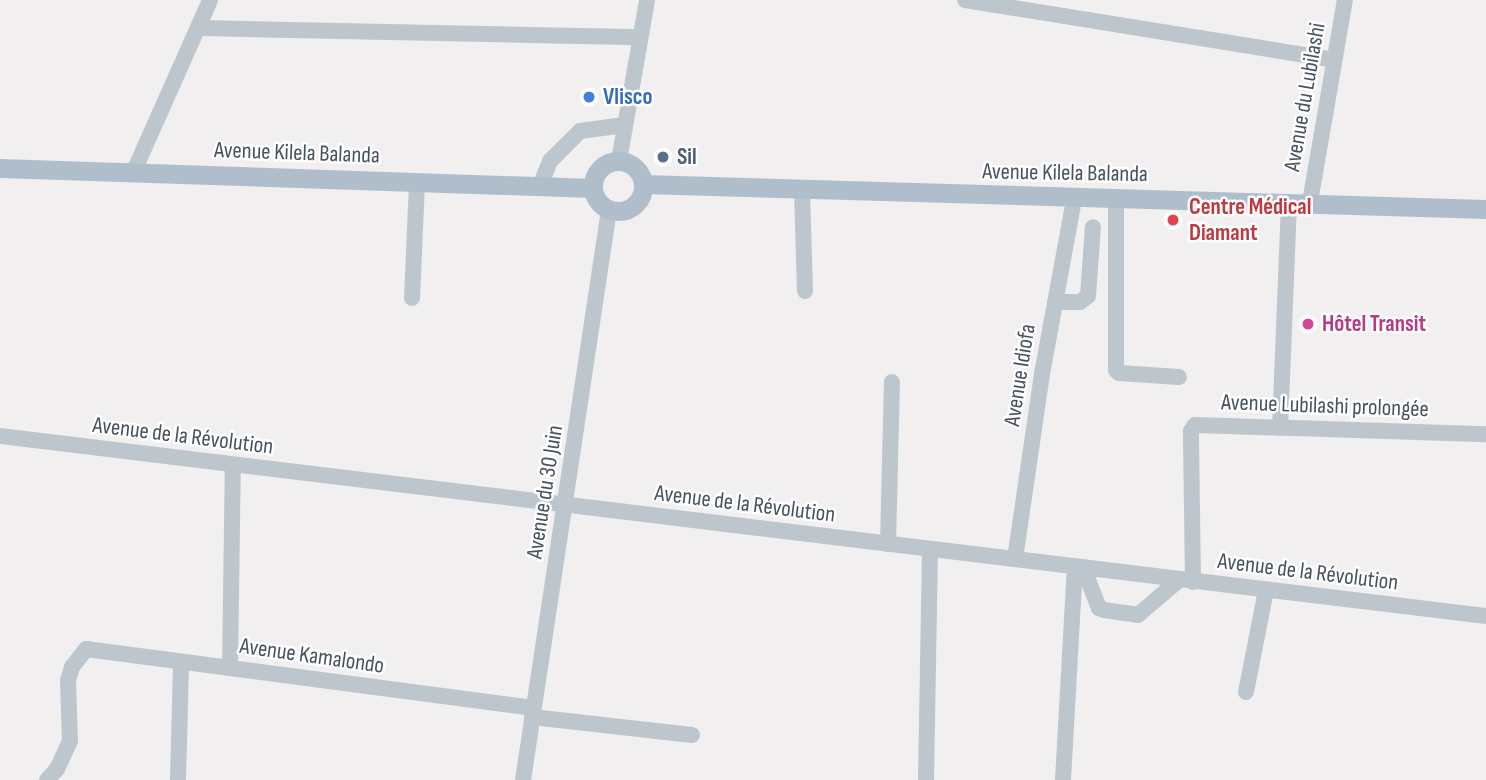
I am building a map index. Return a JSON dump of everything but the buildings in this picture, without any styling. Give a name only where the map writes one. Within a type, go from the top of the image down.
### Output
[{"type":"main road","points":[[619,161],[638,171],[643,184],[640,198],[630,209],[609,210],[597,202],[592,188],[600,168],[619,161]]},
{"type":"main road","name":"Avenue Kilela Balanda","points":[[0,169],[592,188]]},
{"type":"main road","name":"Avenue Kilela Balanda","points":[[643,184],[1074,199],[1311,202],[1486,209]]},
{"type":"street","points":[[134,172],[210,0]]},
{"type":"street","points":[[619,161],[647,0]]},
{"type":"street","points":[[965,0],[1334,60]]},
{"type":"street","name":"Avenue du Lubilashi","points":[[1311,202],[1345,0]]},
{"type":"street","points":[[199,29],[640,37]]},
{"type":"street","points":[[540,186],[550,161],[580,131],[625,125]]},
{"type":"street","points":[[412,298],[417,182]]},
{"type":"street","points":[[803,190],[805,291]]},
{"type":"street","name":"Avenue Idiofa","points":[[1015,559],[1074,199]]},
{"type":"street","points":[[1116,199],[1116,370],[1119,373],[1179,377]]},
{"type":"street","points":[[1280,428],[1289,202]]},
{"type":"street","name":"Avenue du 30 Juin","points":[[523,780],[609,210]]},
{"type":"street","points":[[1055,302],[1080,302],[1088,296],[1093,227]]},
{"type":"street","points":[[888,544],[892,382]]},
{"type":"street","name":"Avenue Lubilashi prolongée","points":[[1186,581],[1192,428],[1199,424],[1486,434]]},
{"type":"street","name":"Avenue de la Révolution","points":[[0,436],[566,507],[1486,616]]},
{"type":"street","points":[[230,668],[233,465]]},
{"type":"street","points":[[926,779],[930,549]]},
{"type":"street","points":[[1079,567],[1099,608],[1104,611],[1138,615],[1186,581]]},
{"type":"street","points":[[1063,780],[1079,567]]},
{"type":"street","points":[[1246,692],[1266,590]]},
{"type":"street","name":"Avenue Kamalondo","points":[[47,780],[57,769],[70,741],[68,680],[72,667],[86,649],[692,735]]},
{"type":"street","points":[[178,780],[181,662]]},
{"type":"place","name":"Vlisco","points":[[589,97]]},
{"type":"place","name":"Sil","points":[[663,157]]},
{"type":"place","name":"Centre Médical Diamant","points":[[1173,220]]},
{"type":"place","name":"Hôtel Transit","points":[[1308,324]]}]
